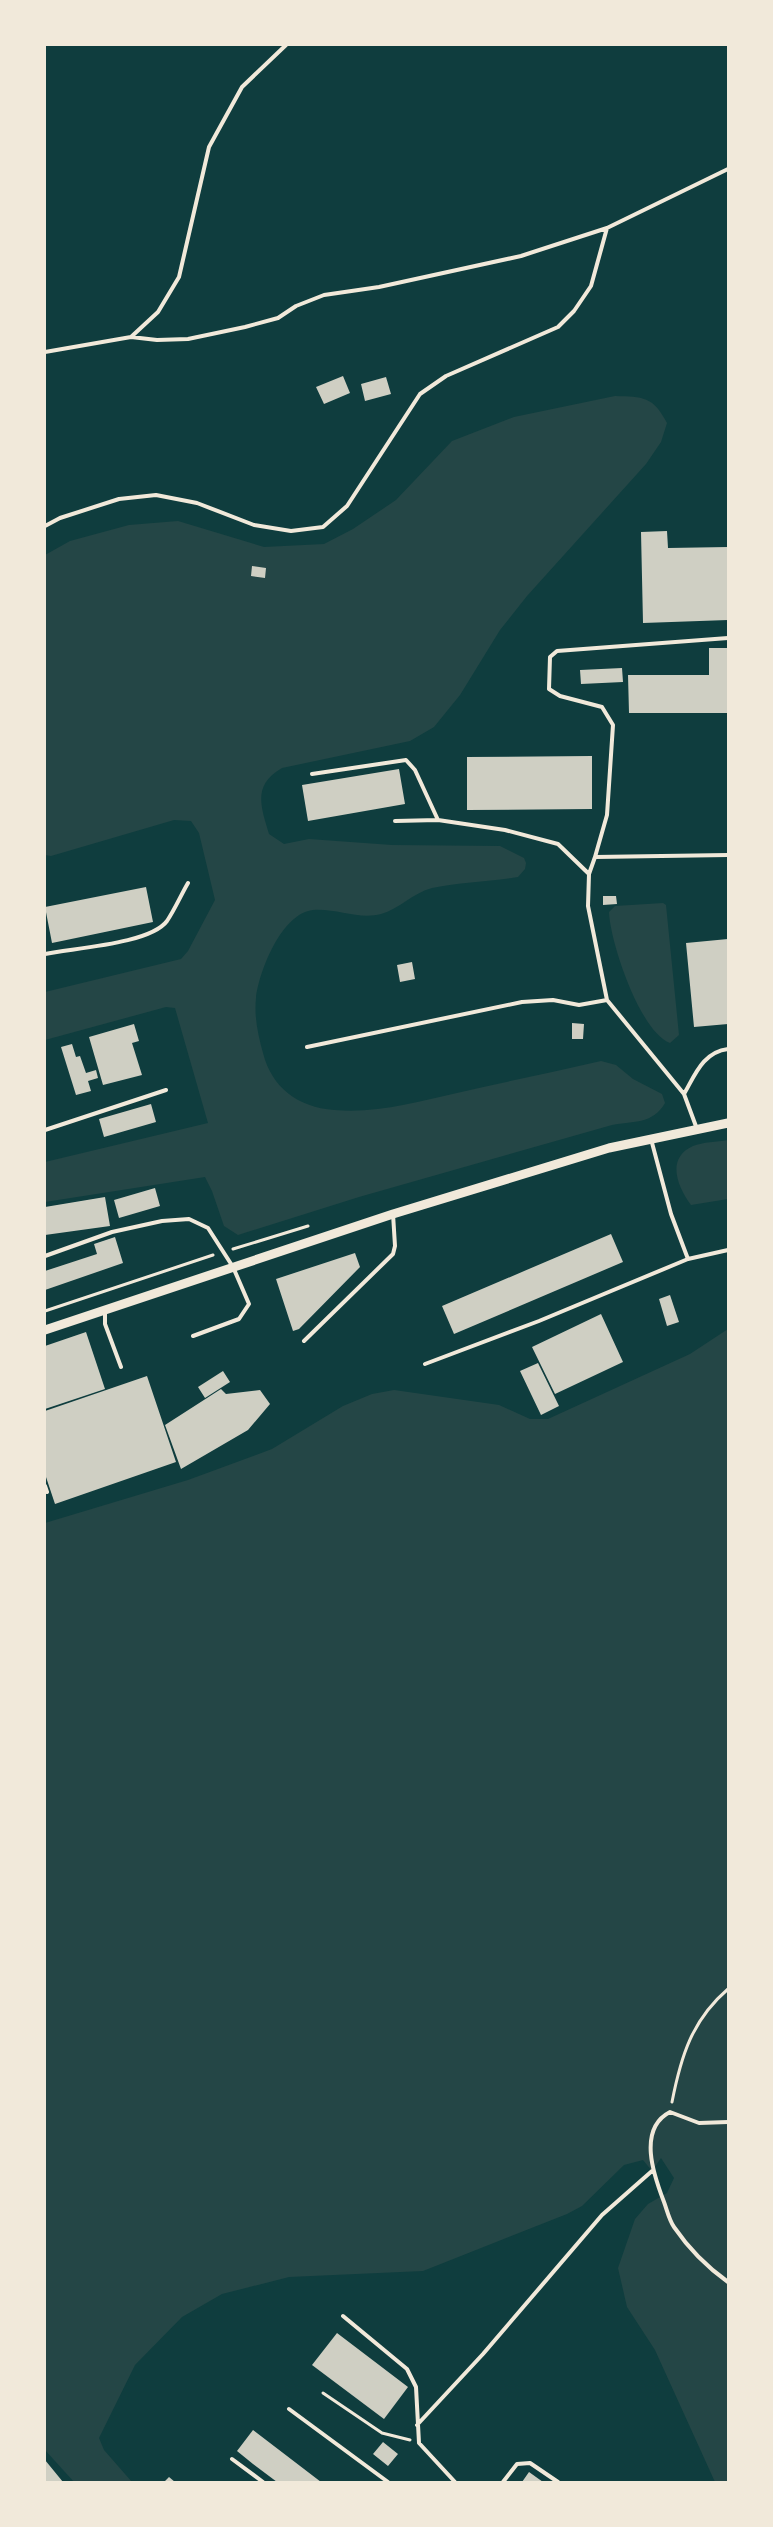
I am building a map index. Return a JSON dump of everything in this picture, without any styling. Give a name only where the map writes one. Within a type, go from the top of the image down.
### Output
[{"type":"street","points":[[45,1330],[104,1312],[393,1214],[609,1148],[728,1123]]},
{"type":"lane","points":[[132,337],[158,312],[179,277],[209,147],[242,87],[286,45]]},
{"type":"lane","points":[[45,352],[132,337],[156,340],[188,339],[278,318],[296,306],[324,295],[379,287],[521,256],[607,228],[728,169]]},
{"type":"lane","points":[[45,526],[60,518],[119,499],[156,494],[197,503],[254,525],[291,530],[323,527],[348,506],[420,394],[446,376],[558,327],[574,311],[591,286],[607,228]]},
{"type":"lane","points":[[697,1129],[684,1094],[607,1000],[588,906],[589,874],[607,815],[613,725],[602,707],[560,696],[549,689],[550,657],[557,651],[728,638]]},
{"type":"lane","points":[[312,774],[406,760],[414,770],[438,820]]},
{"type":"lane","points":[[395,821],[438,820],[505,830],[558,844],[589,874]]},
{"type":"lane","points":[[595,857],[728,854]]},
{"type":"lane","points":[[45,954],[94,947],[154,932],[166,922],[188,883]]},
{"type":"lane","points":[[307,1047],[522,1002],[553,1000],[578,1005],[607,1000]]},
{"type":"lane","points":[[684,1094],[702,1061],[722,1050],[728,1049]]},
{"type":"lane","points":[[45,1130],[166,1090]]},
{"type":"lane","points":[[651,1139],[671,1214],[688,1259]]},
{"type":"lane","points":[[304,1341],[393,1254],[395,1246],[393,1214]]},
{"type":"lane","points":[[45,1256],[112,1232],[162,1221],[189,1219],[208,1228],[233,1267],[249,1304],[239,1319],[193,1336]]},
{"type":"lane","points":[[425,1364],[539,1321],[688,1259],[728,1250]]},
{"type":"lane","points":[[104,1312],[105,1324],[121,1368]]},
{"type":"lane","points":[[45,1486],[47,1492]]},
{"type":"lane","points":[[728,2122],[714,2124],[699,2123],[670,2112],[661,2116],[654,2128],[652,2171],[673,2226],[706,2266],[728,2282]]},
{"type":"lane","points":[[417,2425],[483,2354],[602,2215],[652,2171]]},
{"type":"lane","points":[[344,2316],[407,2369],[416,2386],[419,2443],[455,2482]]},
{"type":"lane","points":[[290,2409],[388,2482]]},
{"type":"lane","points":[[232,2459],[264,2482]]},
{"type":"lane","points":[[503,2482],[517,2464],[530,2463],[558,2482]]},
{"type":"path","points":[[670,2112],[678,2069],[690,2036],[711,2004],[728,1989]]},
{"type":"path","points":[[323,2393],[382,2432],[419,2443]]},
{"type":"shaded area","points":[[615,396],[640,398],[652,403],[657,408],[667,423],[661,442],[646,464],[527,596],[500,630],[460,695],[434,727],[410,741],[282,768],[266,782],[261,797],[263,815],[269,834],[284,844],[309,839],[392,845],[500,846],[524,858],[526,863],[525,869],[518,877],[453,884],[425,890],[394,909],[381,914],[364,916],[313,910],[302,914],[291,921],[282,932],[267,959],[258,987],[256,1019],[267,1065],[280,1086],[298,1100],[321,1108],[349,1111],[380,1109],[601,1061],[616,1065],[633,1079],[662,1094],[665,1103],[655,1115],[649,1118],[612,1125],[359,1197],[238,1235],[224,1226],[205,1177],[45,1202],[45,1162],[208,1123],[175,1008],[166,1007],[45,1040],[45,992],[181,959],[188,951],[215,900],[199,833],[191,821],[174,820],[51,856],[45,855],[45,555],[70,541],[129,525],[178,521],[264,547],[324,544],[353,529],[396,500],[452,441],[514,417]]},
{"type":"shaded area","points":[[663,903],[666,905],[679,1035],[670,1043],[659,1035],[648,1022],[638,1005],[621,964],[609,912],[615,906]]},
{"type":"shaded area","points":[[728,1140],[728,1199],[691,1205],[678,1181],[677,1165],[679,1158],[693,1146]]},
{"type":"shaded area","points":[[728,1329],[728,2482],[715,2482],[655,2350],[627,2307],[618,2268],[635,2219],[648,2204],[667,2193],[674,2178],[661,2158],[652,2171],[643,2160],[624,2165],[582,2206],[567,2214],[423,2271],[289,2277],[222,2294],[182,2317],[135,2365],[99,2438],[104,2450],[132,2482],[74,2482],[45,2450],[45,1523],[188,1480],[272,1449],[343,1406],[372,1394],[394,1390],[499,1405],[530,1419],[548,1419],[690,1354]]},
{"type":"building","points":[[343,376],[350,393],[324,404],[316,387]]},
{"type":"building","points":[[386,377],[391,394],[365,401],[361,384]]},
{"type":"building","points":[[667,531],[668,548],[728,547],[728,620],[643,623],[641,532]]},
{"type":"building","points":[[252,566],[266,568],[265,578],[251,576]]},
{"type":"building","points":[[709,648],[728,648],[728,713],[629,713],[628,675],[709,675]]},
{"type":"building","points":[[622,668],[623,682],[581,684],[580,670]]},
{"type":"building","points":[[592,756],[592,809],[467,810],[467,757]]},
{"type":"building","points":[[399,769],[405,804],[308,821],[302,785]]},
{"type":"building","points":[[146,887],[153,922],[52,943],[45,907]]},
{"type":"building","points":[[603,896],[616,896],[617,904],[603,905]]},
{"type":"building","points":[[728,939],[728,1024],[694,1027],[686,943]]},
{"type":"building","points":[[412,962],[415,979],[400,982],[397,965]]},
{"type":"building","points":[[572,1023],[584,1024],[583,1039],[572,1039]]},
{"type":"building","points":[[134,1024],[139,1041],[132,1043],[142,1075],[103,1085],[89,1037]]},
{"type":"building","points":[[72,1044],[76,1057],[80,1056],[86,1073],[96,1070],[98,1078],[88,1081],[91,1091],[76,1095],[61,1047]]},
{"type":"building","points":[[151,1104],[156,1122],[104,1137],[99,1119]]},
{"type":"building","points":[[155,1188],[160,1206],[119,1218],[114,1200]]},
{"type":"building","points":[[105,1197],[110,1226],[45,1235],[45,1207]]},
{"type":"building","points":[[611,1234],[623,1262],[454,1334],[442,1306]]},
{"type":"building","points":[[115,1237],[123,1263],[45,1290],[45,1271],[97,1254],[94,1244]]},
{"type":"building","points":[[355,1253],[360,1267],[299,1329],[293,1331],[276,1279]]},
{"type":"building","points":[[670,1295],[679,1322],[667,1326],[659,1299]]},
{"type":"building","points":[[601,1314],[623,1362],[555,1394],[532,1347]]},
{"type":"building","points":[[86,1332],[105,1389],[45,1409],[45,1346]]},
{"type":"building","points":[[538,1363],[559,1406],[541,1415],[520,1371]]},
{"type":"building","points":[[223,1371],[230,1382],[205,1398],[198,1387]]},
{"type":"building","points":[[147,1376],[176,1462],[55,1504],[45,1474],[45,1411]]},
{"type":"building","points":[[221,1389],[226,1394],[260,1390],[270,1404],[248,1430],[181,1469],[165,1425]]},
{"type":"building","points":[[337,2333],[408,2387],[384,2419],[312,2365]]},
{"type":"building","points":[[253,2430],[321,2482],[277,2482],[253,2464],[237,2451]]},
{"type":"building","points":[[383,2442],[398,2454],[388,2466],[373,2454]]},
{"type":"building","points":[[45,2460],[63,2482],[45,2482]]},
{"type":"building","points":[[529,2472],[543,2482],[522,2482]]},
{"type":"building","points":[[169,2477],[175,2482],[164,2482]]}]
